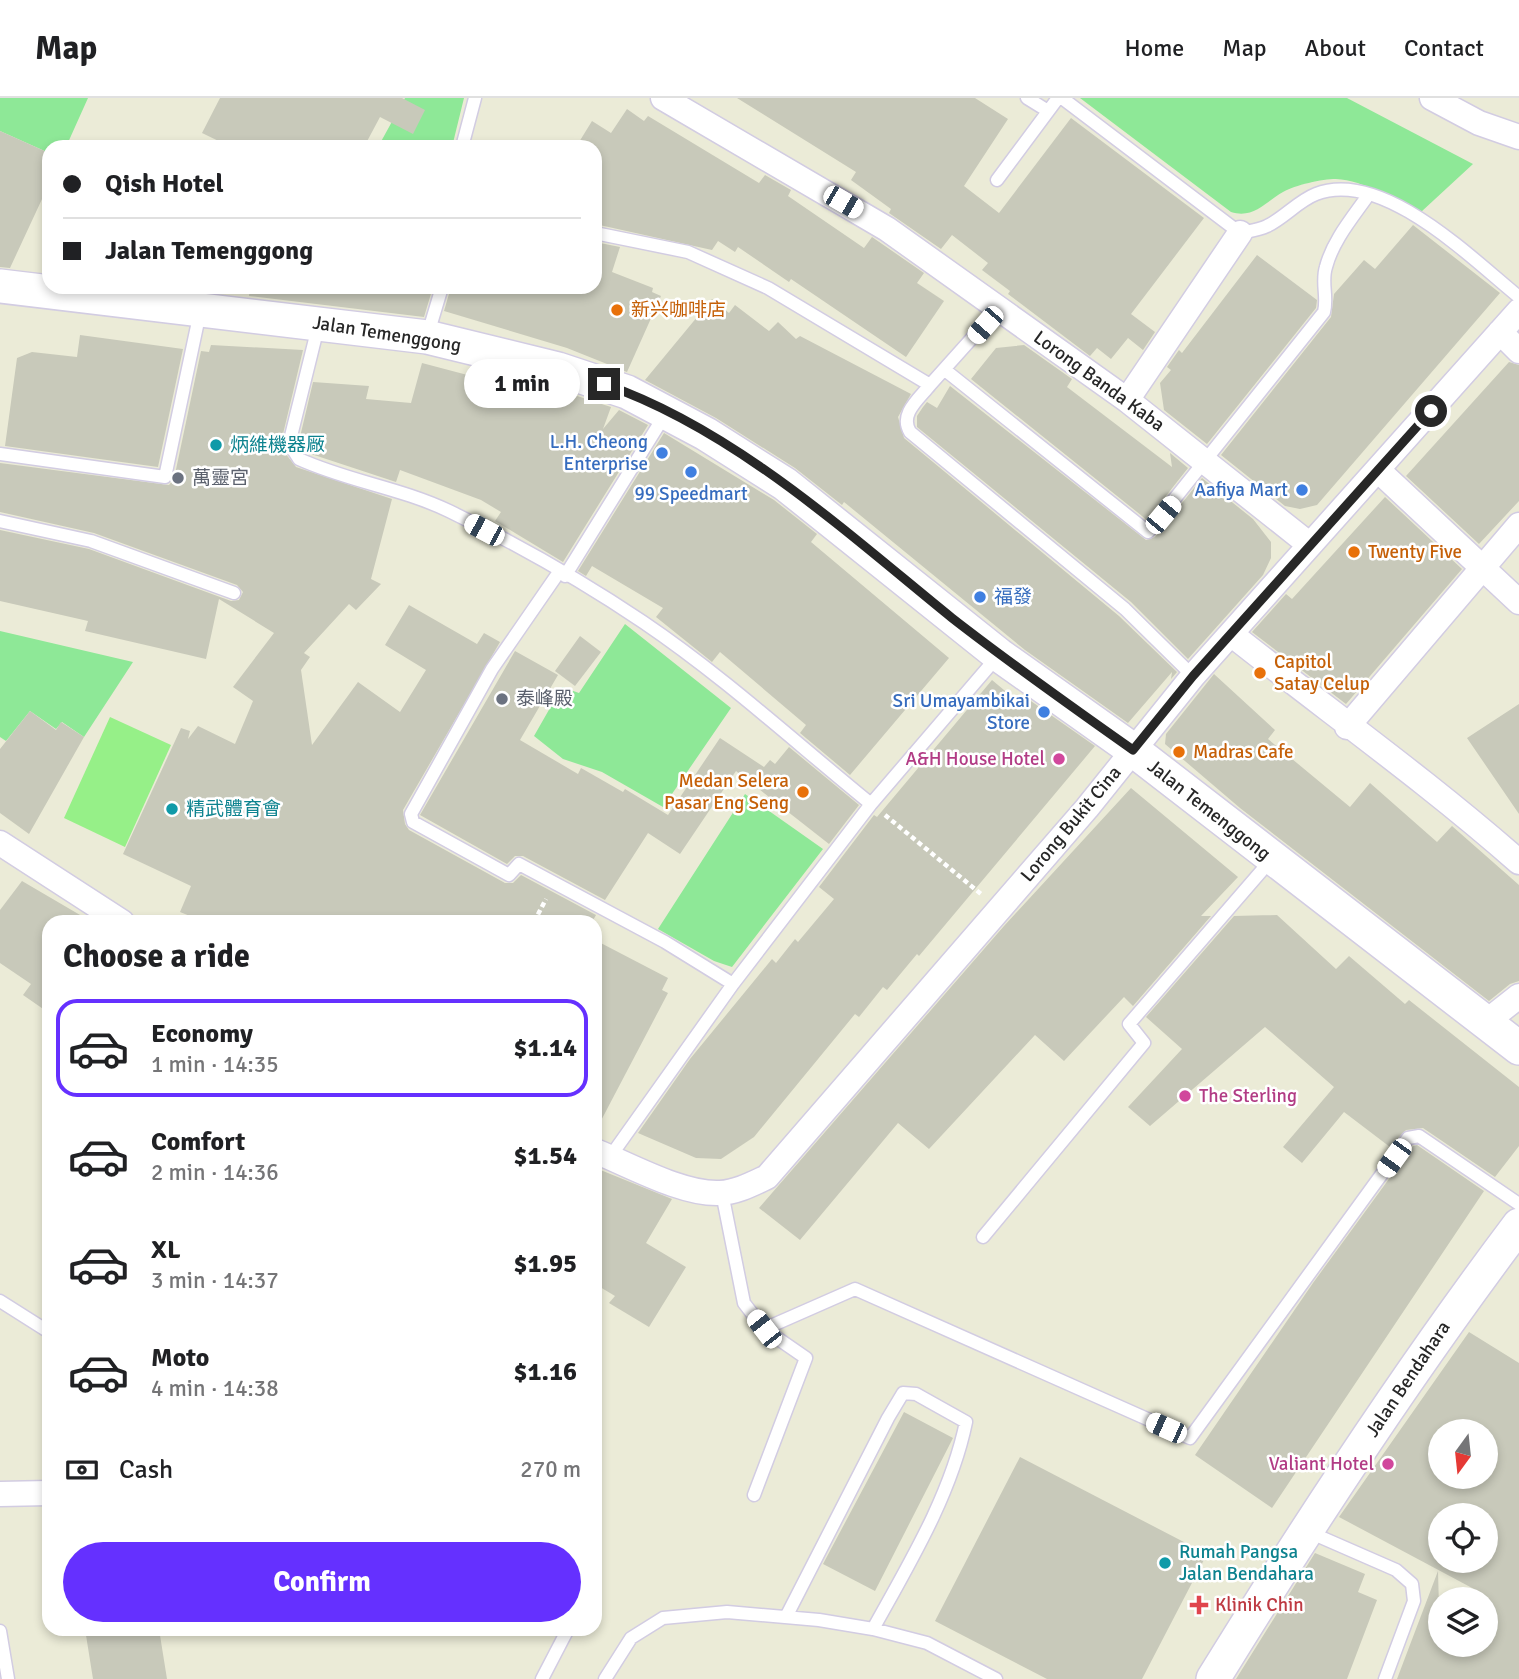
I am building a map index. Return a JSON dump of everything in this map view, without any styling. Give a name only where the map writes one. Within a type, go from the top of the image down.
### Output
[{"type":"street","name":"Lorong Banda Kaba","points":[[663,98],[887,229],[1127,400],[1310,545]]},
{"type":"street","points":[[1432,98],[1479,123],[1519,137]]},
{"type":"street","points":[[1127,400],[1240,233]]},
{"type":"street","name":"Jalan Temenggong","points":[[0,286],[42,291]]},
{"type":"street","name":"Jalan Temenggong","points":[[73,294],[427,337],[558,369],[627,392],[785,484],[999,655],[1133,750],[1519,1048]]},
{"type":"street","name":"Lorong Bukit Cina","points":[[722,1193],[745,1188],[767,1177],[1133,750],[1193,676],[1379,471],[1519,311]]},
{"type":"street","points":[[1500,332],[1519,352]]},
{"type":"street","points":[[1379,471],[1484,566],[1519,602]]},
{"type":"street","points":[[1347,727],[1519,525]]},
{"type":"street","points":[[1231,634],[1347,727],[1427,783],[1519,862]]},
{"type":"street","points":[[0,843],[111,915]]},
{"type":"street","points":[[1486,1022],[1519,996]]},
{"type":"street","points":[[602,1154],[702,1192],[722,1193]]},
{"type":"street","name":"Jalan Bendahara","points":[[1213,1679],[1305,1531],[1455,1310],[1519,1225]]},
{"type":"street","points":[[0,1494],[42,1493]]},
{"type":"lane","points":[[464,140],[475,98]]},
{"type":"lane","points":[[1027,98],[1048,111]]},
{"type":"lane","points":[[997,180],[1060,98],[1240,233],[1266,227],[1316,194],[1344,188],[1368,194],[1424,220],[1519,297]]},
{"type":"lane","points":[[945,370],[1148,532],[1206,463],[1324,312],[1327,302],[1325,269],[1339,237],[1368,194]]},
{"type":"lane","points":[[602,234],[688,252],[768,288],[930,386]]},
{"type":"lane","points":[[427,337],[440,294]]},
{"type":"lane","points":[[0,454],[165,477],[200,308]]},
{"type":"lane","points":[[999,309],[930,386],[906,416],[905,424],[910,432],[1125,609],[1193,676]]},
{"type":"lane","points":[[319,323],[291,436],[292,448],[299,459],[395,489],[449,511],[644,622],[720,680],[871,804]]},
{"type":"lane","points":[[666,413],[562,574],[492,669],[411,814],[413,822],[509,875],[519,864],[665,942],[733,984]]},
{"type":"lane","points":[[0,521],[91,541],[234,593]]},
{"type":"lane","points":[[602,1154],[871,804],[999,655]]},
{"type":"lane","points":[[983,1237],[1144,1043],[1129,1024],[1272,859]]},
{"type":"lane","points":[[764,1329],[855,1289],[1190,1438],[1408,1138],[1419,1136],[1519,1203]]},
{"type":"lane","points":[[722,1193],[744,1303],[764,1329],[806,1358],[754,1495]]},
{"type":"lane","points":[[0,1301],[42,1328]]},
{"type":"lane","points":[[786,1617],[888,1418],[903,1393],[916,1394],[966,1422],[940,1496],[910,1562],[873,1629]]},
{"type":"lane","points":[[1305,1531],[1396,1570],[1412,1584],[1414,1601],[1385,1679]]},
{"type":"lane","points":[[605,1679],[631,1638],[663,1618],[727,1612],[873,1629],[926,1643],[996,1679]]},
{"type":"lane","points":[[0,1630],[8,1679]]},
{"type":"lane","points":[[542,1679],[564,1636]]},
{"type":"path","points":[[871,804],[998,908]]},
{"type":"green space","points":[[0,98],[88,98],[69,140],[42,140],[42,150],[0,131]]},
{"type":"green space","points":[[405,98],[464,98],[454,140],[382,140]]},
{"type":"green space","points":[[1080,98],[1347,98],[1473,164],[1421,212],[1369,187],[1336,179],[1294,187],[1253,211],[1239,214],[1231,212]]},
{"type":"green space","points":[[625,624],[731,708],[663,807],[602,772],[563,759],[534,736],[562,687],[579,693]]},
{"type":"green space","points":[[0,631],[133,662],[84,737],[62,722],[56,729],[30,711],[6,741],[0,737]]},
{"type":"green space","points":[[110,717],[171,745],[125,847],[64,818]]},
{"type":"green space","points":[[745,794],[823,849],[732,967],[714,961],[658,929]]},
{"type":"building","points":[[220,98],[402,98],[425,110],[413,134],[380,117],[368,140],[216,140],[202,133]]},
{"type":"building","points":[[737,98],[975,98],[1008,119],[964,186],[999,213],[1071,118],[1204,218],[1131,314],[1155,332],[1143,350],[1128,338],[1111,359],[1097,348],[1090,356],[1008,294],[1010,291],[982,270],[988,263],[952,235],[941,249],[889,213],[891,209],[851,180],[856,172]]},
{"type":"building","points":[[627,109],[644,121],[648,116],[759,183],[765,175],[791,190],[788,196],[864,248],[872,237],[924,273],[917,283],[944,301],[906,357],[791,279],[789,282],[738,247],[735,252],[718,241],[712,250],[602,226],[602,140],[580,140],[592,121],[611,133]]},
{"type":"building","points":[[0,131],[42,150],[42,199],[10,268],[0,267]]},
{"type":"building","points":[[1413,225],[1500,293],[1317,505],[1300,509],[1285,506],[1221,455],[1331,317],[1334,294],[1364,260],[1375,269]]},
{"type":"building","points":[[602,243],[620,247],[612,272],[653,288],[652,292],[661,296],[627,372],[567,348],[444,311],[449,294],[602,294]]},
{"type":"building","points":[[1257,255],[1317,300],[1316,308],[1207,444],[1164,410],[1160,383],[1171,370],[1167,367],[1179,350],[1182,353]]},
{"type":"building","points":[[249,294],[431,294],[424,317]]},
{"type":"building","points":[[712,299],[729,313],[735,305],[769,331],[778,322],[796,339],[800,336],[911,394],[898,417],[904,438],[1119,616],[1177,672],[1171,679],[1172,672],[1128,723],[1025,650],[844,502],[842,505],[795,468],[716,418],[645,380]]},
{"type":"building","points":[[80,335],[183,349],[158,467],[5,446],[17,358],[32,352],[77,357]]},
{"type":"building","points":[[211,345],[303,350],[283,434],[285,453],[296,467],[392,499],[371,579],[381,584],[356,610],[349,604],[304,653],[310,657],[301,670],[312,745],[358,682],[400,712],[426,670],[385,645],[409,605],[477,644],[484,633],[500,642],[403,810],[405,824],[409,830],[505,883],[513,883],[521,875],[596,915],[188,915],[180,912],[191,886],[123,854],[181,728],[190,731],[188,739],[198,726],[235,744],[253,701],[233,687],[274,633],[219,599],[206,659],[85,631],[88,621],[0,601],[0,530],[89,549],[231,601],[239,600],[243,592],[237,585],[94,533],[0,512],[0,463],[169,485],[174,479],[201,351],[209,352]]},
{"type":"building","points":[[1024,345],[1072,379],[1067,387],[1172,467],[1170,453],[1188,468],[1147,520],[971,379],[996,348]]},
{"type":"building","points":[[1509,362],[1519,365],[1519,501],[1479,544],[1406,476]]},
{"type":"building","points":[[422,363],[569,402],[574,395],[611,407],[603,429],[619,410],[648,425],[563,562],[495,521],[501,512],[481,500],[400,470],[396,482],[305,452],[300,437],[313,382],[369,386],[366,399],[411,403]]},
{"type":"building","points":[[950,386],[1146,540],[1155,537],[1202,478],[1253,519],[1271,542],[1271,558],[1263,575],[1188,659],[1131,602],[917,427],[917,416],[927,402],[937,408]]},
{"type":"building","points":[[664,433],[774,500],[817,534],[811,542],[949,658],[850,775],[800,733],[806,725],[720,652],[712,662],[656,617],[663,608],[592,566],[586,576],[578,571]]},
{"type":"building","points":[[1385,497],[1462,569],[1346,704],[1252,632],[1286,594],[1292,599]]},
{"type":"building","points":[[580,636],[601,652],[575,686],[555,671]]},
{"type":"building","points":[[515,651],[558,675],[520,740],[578,774],[581,768],[623,792],[625,789],[668,815],[720,738],[764,767],[770,760],[775,764],[789,747],[859,805],[829,844],[736,771],[680,854],[648,833],[605,900],[523,856],[515,856],[507,864],[420,815]]},
{"type":"building","points":[[1214,674],[1275,730],[1268,739],[1350,807],[1370,783],[1437,842],[1452,826],[1519,885],[1519,981],[1510,984],[1489,1001],[1240,808],[1165,744],[1166,734]]},
{"type":"building","points":[[992,680],[1023,706],[1028,699],[1095,746],[919,956],[917,954],[887,990],[883,987],[859,1017],[855,1014],[754,1137],[721,1159],[696,1158],[638,1133],[690,1059],[772,959],[776,963],[795,939],[798,942],[834,899],[819,887],[874,815],[877,817]]},
{"type":"building","points":[[1519,704],[1519,814],[1467,738]]},
{"type":"building","points":[[30,711],[56,730],[61,722],[84,737],[29,834],[0,813],[0,749]]},
{"type":"building","points":[[1131,788],[1238,877],[1201,916],[1211,916],[1133,1006],[1124,997],[1064,1061],[1035,1035],[929,1149],[898,1123],[800,1240],[759,1208],[1004,926]]},
{"type":"building","points":[[22,881],[80,915],[42,915],[42,1008],[23,995],[31,984],[0,963],[0,910]]},
{"type":"building","points":[[1277,915],[1336,969],[1349,956],[1405,1004],[1409,1000],[1519,1087],[1519,1146],[1495,1177],[1423,1128],[1406,1130],[1390,1147],[1344,1112],[1302,1163],[1283,1147],[1334,1087],[1265,1027],[1150,1126],[1128,1107],[1182,1049],[1146,1017],[1234,916]]},
{"type":"building","points":[[602,944],[668,978],[662,990],[668,993],[602,1119]]},
{"type":"building","points":[[1417,1145],[1484,1191],[1272,1508],[1195,1455],[1313,1283],[1413,1146]]},
{"type":"building","points":[[602,1171],[672,1199],[646,1243],[686,1267],[649,1327],[609,1303],[615,1296],[602,1288]]},
{"type":"building","points":[[1469,1332],[1519,1363],[1519,1679],[1397,1679],[1428,1597],[1428,1657],[1498,1657],[1498,1587],[1470,1587],[1444,1573],[1498,1573],[1498,1503],[1428,1503],[1428,1564],[1339,1517]]},
{"type":"building","points":[[904,1412],[953,1438],[875,1591],[823,1564]]},
{"type":"building","name":"Rumah Pangsa Jalan Bendahara","points":[[1020,1457],[1207,1554],[1142,1679],[1047,1679],[935,1621]]},
{"type":"building","points":[[1315,1553],[1365,1574],[1358,1592],[1377,1600],[1347,1679],[1236,1679]]},
{"type":"building","points":[[1437,1573],[1438,1587],[1432,1587]]},
{"type":"building","points":[[86,1636],[160,1636],[167,1679],[93,1679]]},
{"type":"place","name":"新兴咖啡店","points":[[617,310]]},
{"type":"place","name":"炳維機器厰","points":[[216,445]]},
{"type":"place","name":"L.H. Cheong Enterprise","points":[[662,453]]},
{"type":"place","name":"99 Speedmart","points":[[691,472]]},
{"type":"place","name":"萬靈宮","points":[[178,478]]},
{"type":"place","name":"Aafiya Mart","points":[[1302,490]]},
{"type":"place","name":"Twenty Five","points":[[1354,552]]},
{"type":"place","name":"福發","points":[[980,597]]},
{"type":"place","name":"Capitol Satay Celup","points":[[1260,673]]},
{"type":"place","name":"泰峰殿","points":[[502,699]]},
{"type":"place","name":"Sri Umayambikai Store","points":[[1044,712]]},
{"type":"place","name":"Madras Cafe","points":[[1179,752]]},
{"type":"place","name":"A&H House Hotel","points":[[1059,759]]},
{"type":"place","name":"Medan Selera Pasar Eng Seng","points":[[803,792]]},
{"type":"place","name":"精武體育會","points":[[172,809]]},
{"type":"place","name":"The Sterling","points":[[1185,1096]]},
{"type":"place","name":"Valiant Hotel","points":[[1388,1464]]},
{"type":"place","name":"Rumah Pangsa Jalan Bendahara","points":[[1165,1563]]},
{"type":"place","name":"Klinik Chin","points":[[1199,1605]]},
{"type":"route","points":[[604,384],[627,392],[706,434],[785,484],[999,655],[1133,750],[1193,676],[1431,411]]}]
